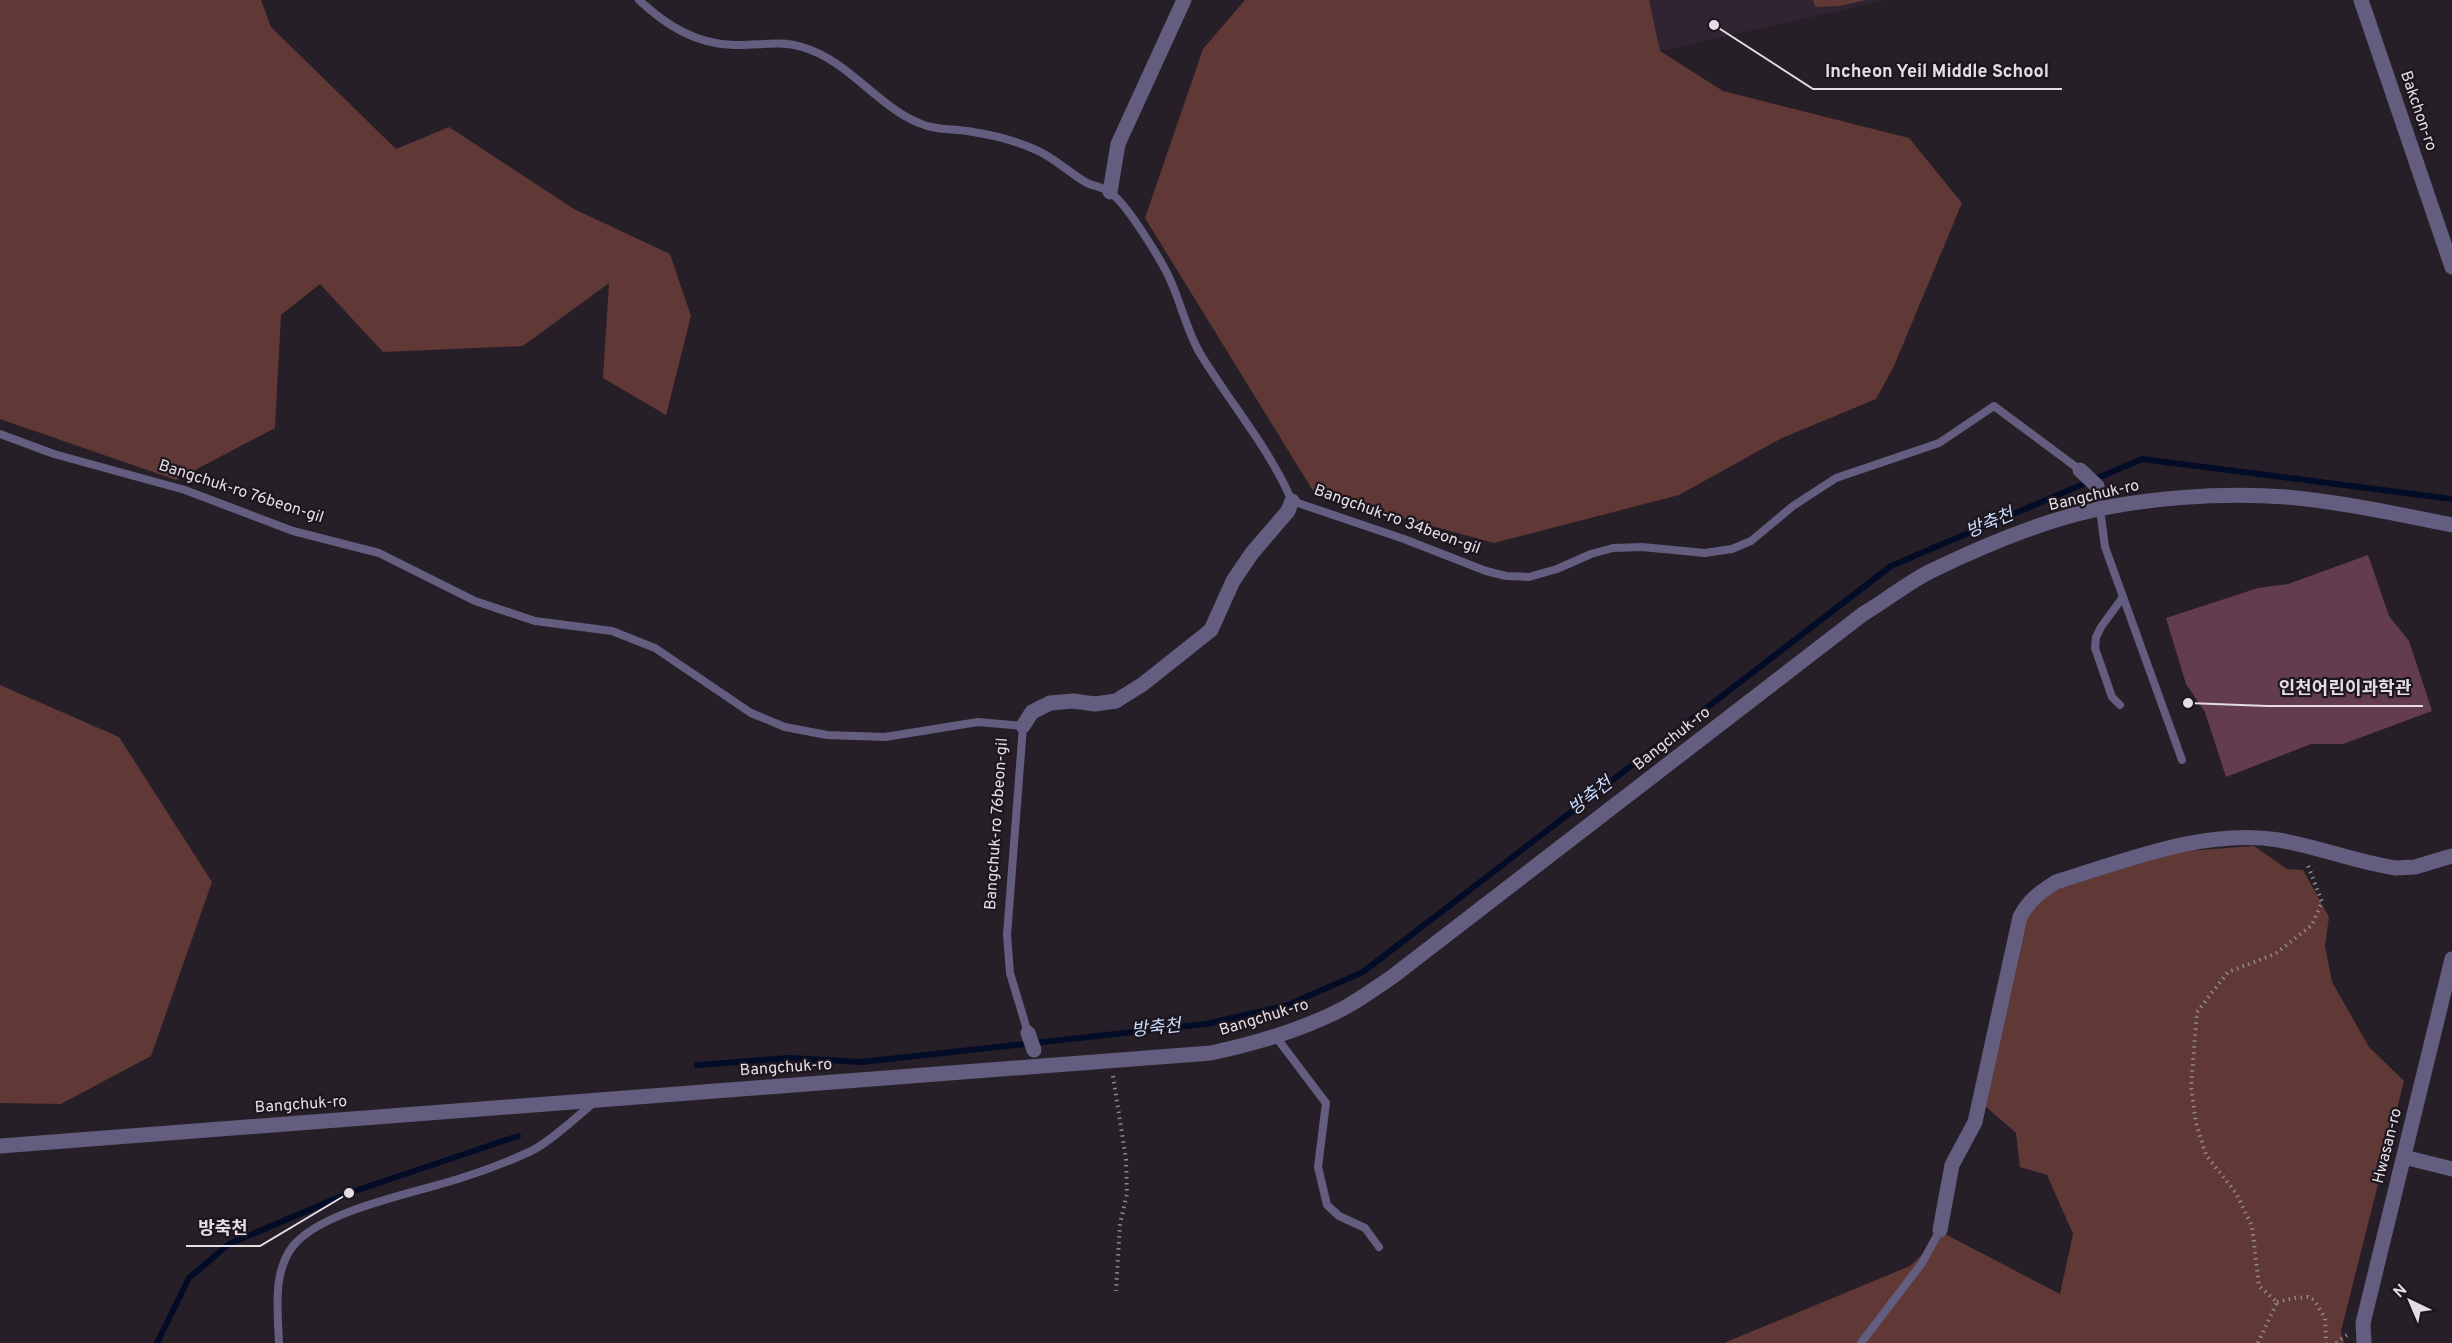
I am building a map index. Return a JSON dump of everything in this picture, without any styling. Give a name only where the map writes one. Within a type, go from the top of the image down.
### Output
[{"type":"street","points":[[1110,192],[1119,144],[1184,0]]},
{"type":"street","name":"Bakchon-ro","points":[[2361,0],[2452,267]]},
{"type":"street","name":"Bangchuk-ro 34beon-gil","points":[[2080,470],[2097,486]]},
{"type":"street","name":"Bangchuk-ro","points":[[0,1146],[1211,1053],[1254,1044],[1305,1027],[1348,1006],[1392,976],[1863,614],[1927,573],[1995,543],[2077,514],[2147,501],[2223,497],[2284,497],[2346,505],[2452,525]]},
{"type":"street","points":[[1023,726],[1032,712],[1050,703],[1073,701],[1095,704],[1116,701],[1143,684],[1211,630],[1233,581],[1252,553],[1288,511],[1292,501]]},
{"type":"street","points":[[1940,1230],[1952,1165],[1975,1122],[2020,917],[2029,901],[2056,882],[2172,846],[2246,837],[2279,840],[2396,868],[2415,867],[2452,856]]},
{"type":"street","name":"Hwasan-ro","points":[[2364,1343],[2363,1323],[2452,959]]},
{"type":"street","name":"Bangchuk-ro 76beon-gil","points":[[1028,1033],[1034,1050]]},
{"type":"street","points":[[2404,1157],[2452,1168]]},
{"type":"lane","name":"Bangchuk-ro 34beon-gil","points":[[639,0],[655,15],[680,32],[707,43],[735,45],[778,42],[803,47],[825,57],[860,80],[899,113],[920,123],[934,128],[973,132],[1033,148],[1087,183],[1110,192],[1138,225],[1171,280],[1199,351],[1283,480],[1292,501],[1404,539],[1486,571],[1506,576],[1529,577],[1613,548],[1642,547],[1705,553],[1732,549],[1751,542],[1793,506],[1836,478],[1939,443],[1994,406],[2080,470]]},
{"type":"lane","name":"Bangchuk-ro 76beon-gil","points":[[0,434],[54,454],[185,490],[293,531],[380,553],[475,601],[535,621],[612,631],[655,648],[751,713],[785,727],[827,735],[885,736],[978,722],[1023,726],[1007,935],[1010,973],[1028,1033]]},
{"type":"lane","name":"Bangchuk-ro 34beon-gil","points":[[2097,486],[2105,547],[2182,760]]},
{"type":"lane","points":[[2120,705],[2112,698],[2095,648],[2096,637],[2101,627],[2123,597]]},
{"type":"lane","points":[[1276,1036],[1326,1103],[1318,1167],[1326,1205],[1339,1216],[1365,1228],[1379,1247]]},
{"type":"lane","name":"Bangchuk-ro 76beon-gil","points":[[1034,1050],[1044,1066]]},
{"type":"lane","points":[[279,1343],[278,1285],[283,1266],[293,1246],[312,1228],[335,1216],[464,1178],[532,1151],[597,1100]]},
{"type":"lane","points":[[1861,1343],[1922,1263],[1940,1230]]},
{"type":"path","points":[[2277,1302],[2259,1286],[2257,1252],[2252,1226],[2236,1193],[2206,1155],[2196,1123],[2191,1087],[2197,1011],[2228,972],[2275,954],[2312,925],[2322,902],[2301,846]]},
{"type":"path","points":[[1110,1061],[1126,1159],[1127,1194],[1120,1224],[1116,1291]]},
{"type":"path","points":[[2277,1302],[2308,1297],[2314,1300],[2325,1318],[2326,1343]]},
{"type":"path","points":[[2258,1343],[2277,1302]]},
{"type":"shaded area","points":[[0,0],[261,0],[271,27],[396,149],[449,127],[574,209],[670,254],[691,316],[666,415],[603,378],[609,283],[523,346],[383,352],[320,284],[281,315],[275,428],[176,480],[0,419]]},
{"type":"shaded area","points":[[1245,0],[1649,0],[1660,51],[1723,91],[1909,138],[1962,203],[1894,366],[1876,399],[1782,438],[1679,495],[1494,543],[1315,494],[1145,218],[1203,49]]},
{"type":"shaded area","points":[[1649,0],[1887,0],[1660,51]]},
{"type":"shaded area","points":[[1813,0],[1866,0],[1839,6],[1815,7]]},
{"type":"shaded area","points":[[0,685],[119,737],[212,882],[151,1056],[61,1104],[0,1103]]},
{"type":"shaded area","points":[[2254,846],[2287,869],[2303,870],[2329,917],[2325,946],[2332,982],[2369,1047],[2404,1081],[2341,1331],[2344,1343],[1724,1343],[1910,1266],[1945,1234],[2060,1294],[2073,1234],[2047,1175],[2020,1167],[2016,1133],[1984,1105],[2023,927],[2034,905],[2048,892],[2174,852]]},
{"type":"building","points":[[2368,555],[2389,616],[2409,641],[2432,711],[2343,744],[2311,744],[2226,777],[2205,712],[2186,684],[2166,618],[2258,588],[2288,584]]},
{"type":"waterway","name":"방축천","points":[[697,1065],[790,1058],[861,1062],[1206,1024],[1288,1005],[1363,972],[1891,566],[2142,459],[2452,499]]},
{"type":"waterway","name":"방축천","points":[[157,1343],[189,1278],[229,1244],[349,1193],[518,1136]]},
{"type":"place","name":"Incheon Yeil Middle School","points":[[1714,25]]},
{"type":"place","name":"인천어린이과학관","points":[[2188,703]]},
{"type":"place","name":"방축천","points":[[349,1193]]}]
